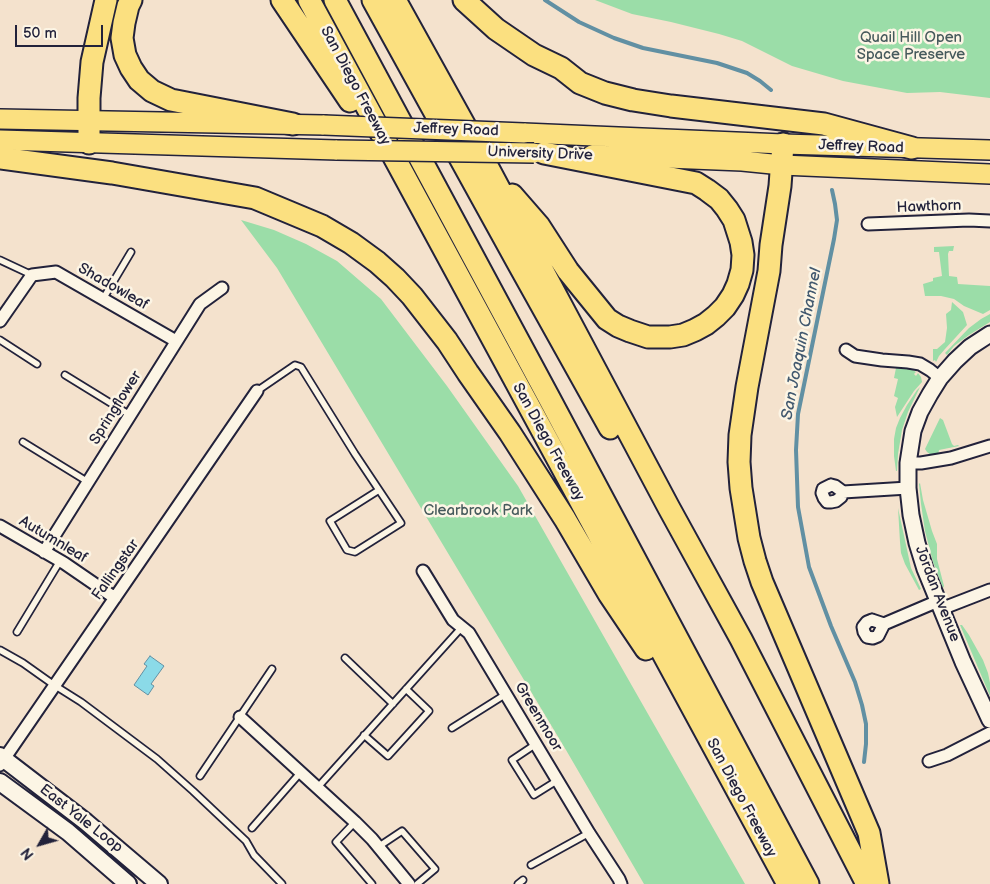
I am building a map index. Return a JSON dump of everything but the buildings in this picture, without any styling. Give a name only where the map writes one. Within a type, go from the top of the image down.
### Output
[{"type":"highway","points":[[89,143],[89,98],[92,62],[106,0]]},
{"type":"highway","points":[[131,0],[128,6],[122,38],[131,68],[138,80],[152,91],[171,100],[293,124]]},
{"type":"highway","points":[[282,0],[408,185]]},
{"type":"highway","name":"San Diego Freeway","points":[[309,0],[788,884]]},
{"type":"highway","points":[[335,0],[808,884]]},
{"type":"highway","points":[[373,0],[632,467],[669,508]]},
{"type":"highway","points":[[395,0],[486,164],[741,639],[867,884]]},
{"type":"highway","points":[[464,0],[496,29],[534,55],[561,68],[580,83],[605,93],[670,106],[824,124],[912,148]]},
{"type":"highway","points":[[486,164],[539,226],[568,271],[607,319],[618,326],[648,337],[683,335],[706,324],[725,307],[733,296],[738,284],[742,270],[743,255],[734,220],[719,199],[696,183],[539,153]]},
{"type":"highway","points":[[782,155],[769,272],[740,435],[739,462],[741,488],[749,538],[762,582],[869,833],[878,884]]},
{"type":"highway","points":[[0,158],[112,173],[255,198],[322,226],[351,243],[376,262],[412,296],[447,341],[565,518],[609,594],[714,748]]},
{"type":"main road","name":"Jeffrey Road","points":[[0,119],[293,124],[524,133],[782,155],[912,148]]},
{"type":"main road","points":[[0,140],[89,143]]},
{"type":"main road","name":"University Drive","points":[[89,143],[539,153],[742,162],[782,155],[990,174]]},
{"type":"main road","points":[[912,148],[990,150]]},
{"type":"main road","name":"East Yale Loop","points":[[1,760],[86,822],[160,884]]},
{"type":"main road","name":"East Yale Loop","points":[[0,782],[68,832],[128,884]]},
{"type":"street","name":"Hawthorn","points":[[868,224],[969,220],[990,221]]},
{"type":"street","name":"Shadowleaf","points":[[32,276],[56,272],[176,341]]},
{"type":"street","points":[[0,321],[32,276]]},
{"type":"street","name":"Springflower","points":[[44,552],[200,304],[222,288]]},
{"type":"street","name":"Jordan Avenue","points":[[990,334],[970,347],[940,378],[920,412],[913,431],[908,463],[911,515],[925,569],[963,662],[990,720]]},
{"type":"street","points":[[846,350],[855,356],[920,364],[940,378]]},
{"type":"street","name":"Fallingstar","points":[[1,760],[257,391]]},
{"type":"street","points":[[908,463],[921,463],[951,458],[990,446]]},
{"type":"street","points":[[844,492],[908,488]]},
{"type":"street","name":"Autumnleaf","points":[[0,526],[60,561],[115,598]]},
{"type":"street","name":"Greenmoor","points":[[423,571],[453,620],[469,633],[621,884]]},
{"type":"street","points":[[884,624],[990,590]]},
{"type":"street","points":[[240,717],[354,822],[409,883]]},
{"type":"street","points":[[929,761],[947,755],[990,733]]},
{"type":"lane","points":[[103,299],[131,252]]},
{"type":"lane","points":[[0,260],[32,276]]},
{"type":"lane","points":[[0,340],[37,364]]},
{"type":"lane","points":[[257,391],[295,365],[301,367],[401,523],[355,552],[347,550],[330,521],[379,490]]},
{"type":"lane","points":[[65,375],[130,415]]},
{"type":"lane","points":[[22,442],[88,482]]},
{"type":"lane","points":[[17,632],[60,561]]},
{"type":"lane","points":[[318,787],[462,628]]},
{"type":"lane","points":[[0,650],[81,702],[157,759],[194,791],[246,841],[254,855],[282,884]]},
{"type":"lane","points":[[345,658],[393,704]]},
{"type":"lane","points":[[200,776],[272,669]]},
{"type":"lane","points":[[364,735],[388,756],[429,710],[406,690]]},
{"type":"lane","points":[[452,728],[506,694]]},
{"type":"lane","points":[[536,744],[512,760],[534,795],[558,780]]},
{"type":"lane","points":[[252,828],[301,772]]},
{"type":"lane","points":[[354,822],[336,842],[372,884]]},
{"type":"lane","points":[[378,847],[402,831],[434,869],[409,883]]},
{"type":"lane","points":[[532,865],[589,833]]},
{"type":"green space","name":"Quail Hill Open Space Preserve","points":[[595,0],[990,0],[990,98],[940,92],[907,93],[843,81],[792,66],[742,41],[671,22],[632,14]]},
{"type":"green space","name":"Clearbrook Park","points":[[241,220],[274,230],[306,244],[337,261],[381,299],[447,386],[518,486],[745,884],[644,884],[566,750],[277,268]]},
{"type":"green space","points":[[954,246],[953,251],[949,251],[948,254],[949,276],[957,277],[958,284],[990,286],[990,310],[983,314],[964,306],[954,299],[941,296],[925,296],[923,284],[933,281],[933,278],[942,276],[939,252],[934,252],[934,247]]},
{"type":"green space","points":[[952,302],[963,312],[967,325],[939,356],[936,362],[935,360],[933,361],[933,349],[937,349],[945,342],[946,314],[951,310]]},
{"type":"green space","points":[[990,314],[990,322],[954,346],[947,355],[945,353],[969,328]]},
{"type":"green space","points":[[896,368],[911,369],[916,372],[914,374],[916,376],[918,373],[922,382],[897,417],[895,407],[898,398],[894,396],[898,379],[894,378]]},
{"type":"green space","points":[[920,387],[902,430],[896,471],[894,439],[896,428],[907,405]]},
{"type":"green space","points":[[940,418],[943,420],[952,444],[959,446],[939,450],[938,455],[931,455],[925,449]]},
{"type":"green space","points":[[920,483],[923,500],[937,544],[937,559],[943,588],[933,562],[925,531]]},
{"type":"green space","points":[[898,508],[911,568],[921,589],[919,590],[901,553]]},
{"type":"green space","points":[[960,625],[969,635],[983,660],[990,683],[990,696]]},
{"type":"water","points":[[150,656],[164,666],[151,684],[154,686],[148,695],[134,685],[147,666],[144,664]]},
{"type":"waterway","name":"San Joaquin Channel","points":[[545,0],[579,22],[614,38],[643,48],[717,63],[747,73],[771,90]]},
{"type":"waterway","name":"San Joaquin Channel","points":[[832,190],[837,220],[798,414],[796,450],[798,507],[809,567],[855,682],[862,705],[866,724],[864,762]]}]
